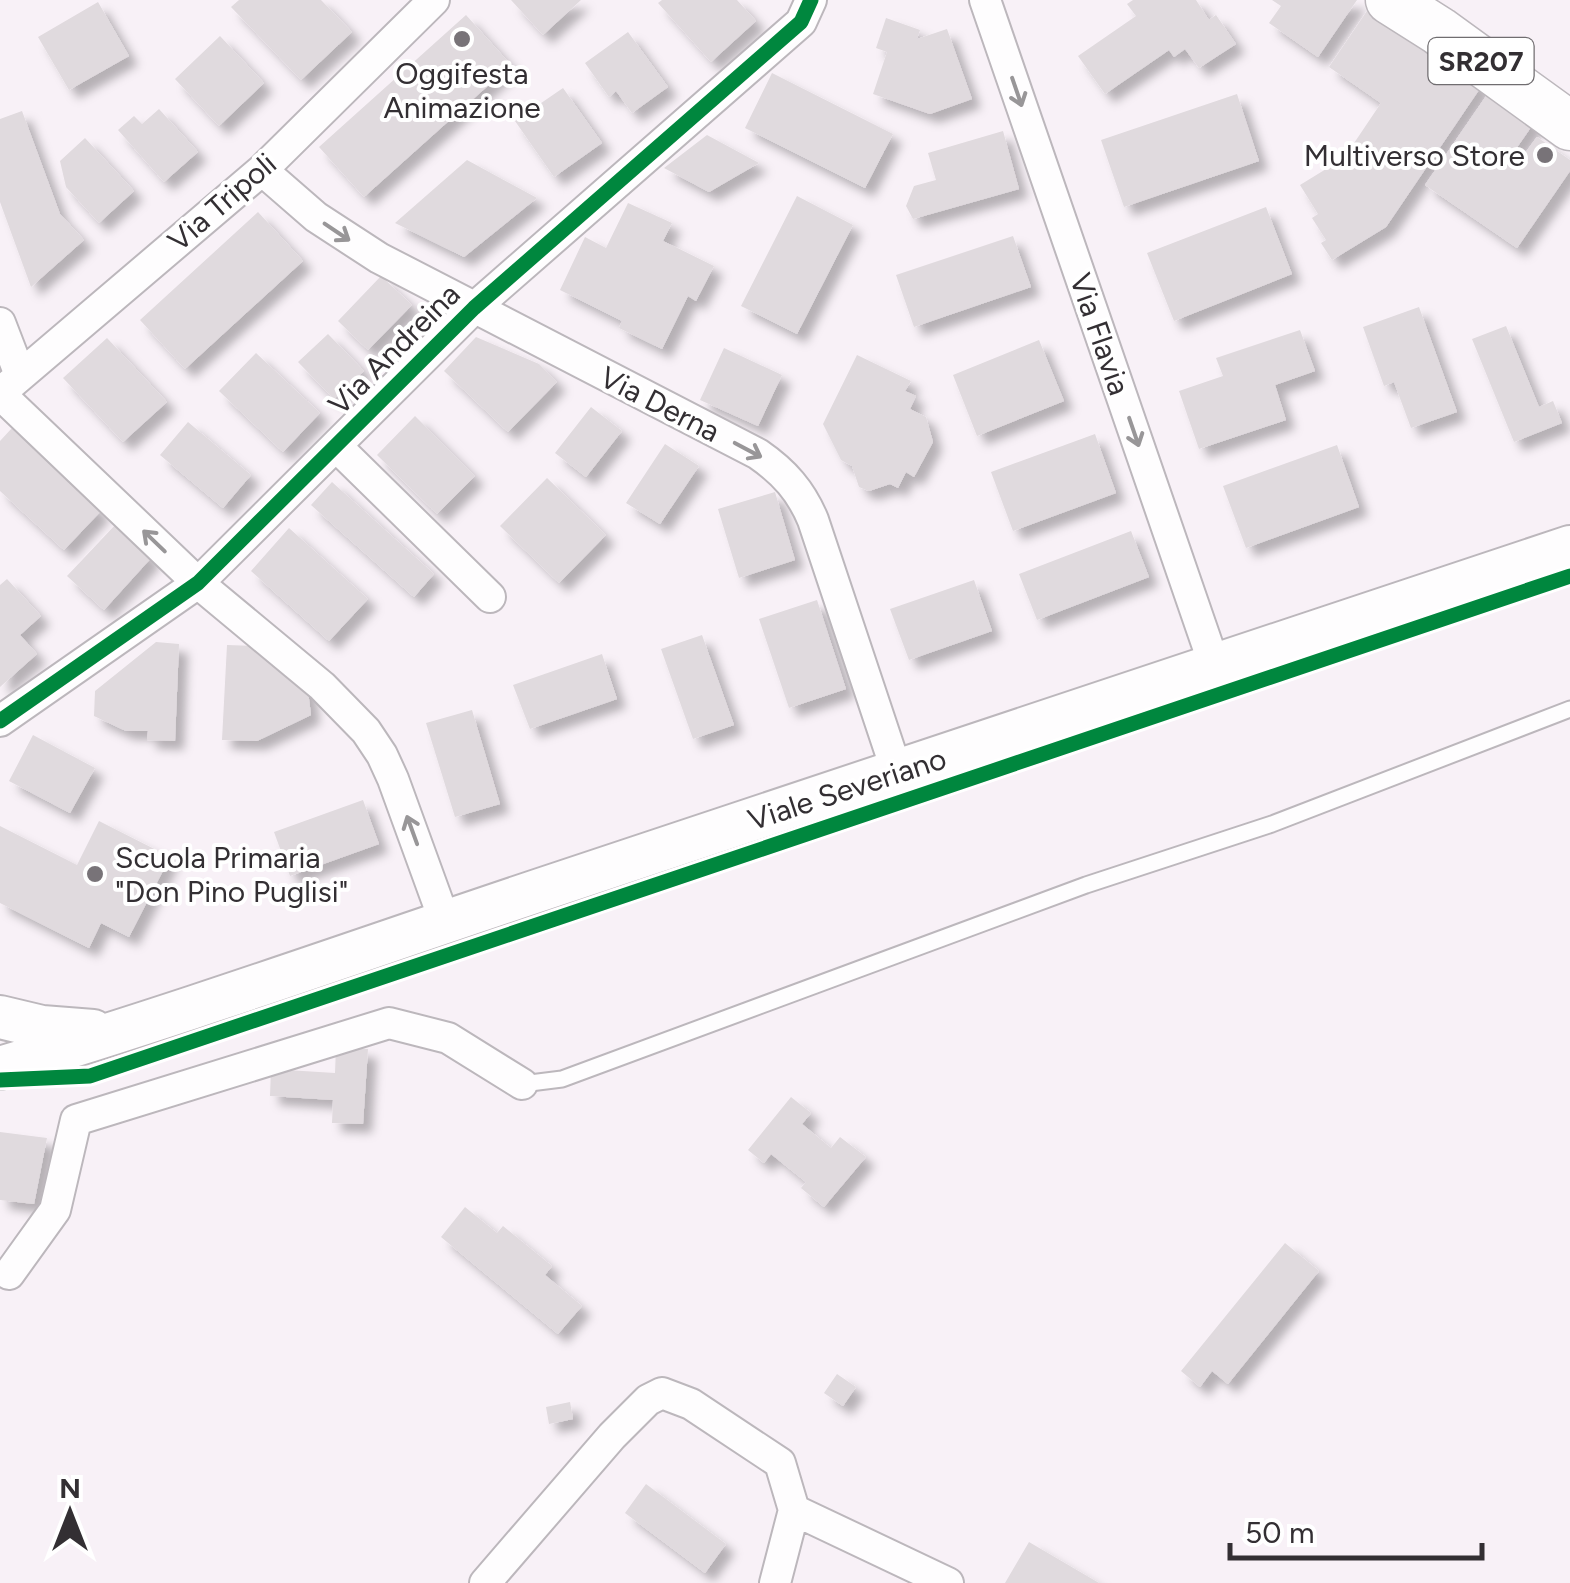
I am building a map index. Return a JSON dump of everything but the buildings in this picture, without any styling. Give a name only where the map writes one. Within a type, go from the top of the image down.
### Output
[{"type":"main road","name":"SR207","points":[[1390,0],[1570,126]]},
{"type":"main road","name":"Viale Severiano","points":[[0,1068],[124,1031],[1570,547]]},
{"type":"main road","name":"Viale Severiano","points":[[0,1017],[42,1026],[124,1031]]},
{"type":"street","name":"Via Tripoli","points":[[7,387],[262,170],[434,0]]},
{"type":"street","name":"Via Andreina","points":[[0,721],[198,584],[474,308],[801,22],[812,0]]},
{"type":"street","name":"Via Flavia","points":[[985,0],[1215,667]]},
{"type":"street","name":"Via Derna","points":[[262,170],[303,207],[352,242],[758,454],[782,472],[814,520],[897,772]]},
{"type":"street","points":[[0,323],[7,387],[198,584],[322,686],[375,744],[394,780],[446,922]]},
{"type":"street","points":[[336,446],[490,597]]},
{"type":"street","points":[[9,1274],[54,1210],[76,1120],[389,1023],[448,1038],[522,1084]]},
{"type":"street","points":[[485,1583],[612,1436],[648,1400],[662,1393],[692,1404],[780,1463],[794,1510],[775,1583]]},
{"type":"street","points":[[794,1510],[948,1583]]},
{"type":"lane","points":[[522,1084],[562,1080],[1086,885],[1272,824],[1570,709]]},
{"type":"cycle path","points":[[0,721],[198,583],[474,308],[801,22],[811,0]]},
{"type":"cycle path","points":[[0,1080],[90,1076],[1570,576]]},
{"type":"place","name":"Oggifesta Animazione","points":[[462,39]]},
{"type":"place","name":"Multiverso Store","points":[[1545,155]]},
{"type":"place","name":"Scuola Primaria \"Don Pino Puglisi\"","points":[[95,874]]}]
